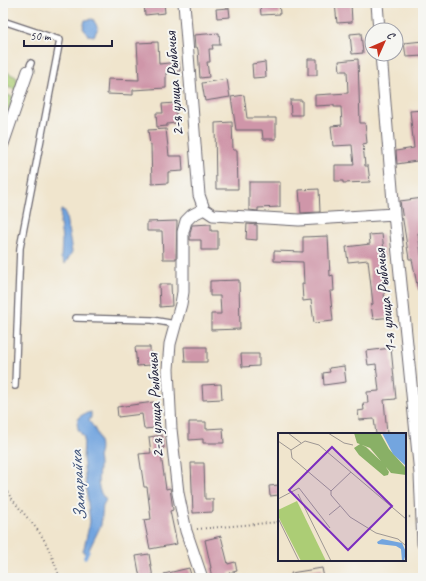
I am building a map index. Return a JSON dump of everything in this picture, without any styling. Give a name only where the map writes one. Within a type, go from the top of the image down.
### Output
[{"type":"street","name":"2-я улица Рыбачья","points":[[184,3],[200,195],[204,209],[192,215],[186,221],[182,232],[183,292],[170,344],[168,369],[171,430],[178,493],[186,530],[202,578]]},
{"type":"street","points":[[377,3],[378,22]]},
{"type":"street","name":"1-я улица Рыбачья","points":[[382,62],[394,214],[420,474],[423,544]]},
{"type":"street","points":[[3,144],[30,67]]},
{"type":"street","points":[[204,209],[213,215],[299,220],[394,214]]},
{"type":"lane","points":[[3,21],[60,40],[20,248],[15,386]]},
{"type":"lane","points":[[76,318],[152,320],[175,324]]},
{"type":"path","points":[[3,485],[18,508],[39,532],[51,552],[60,578]]},
{"type":"path","points":[[186,530],[278,522]]},
{"type":"green space","points":[[3,70],[16,77],[18,82],[16,90],[7,87],[7,83],[3,80]]},
{"type":"green space","points":[[4,94],[13,97],[3,126],[3,98]]},
{"type":"water","points":[[93,19],[98,28],[94,36],[88,35],[83,28],[85,20]]},
{"type":"water","points":[[61,210],[65,211],[72,252],[65,264],[61,258]]},
{"type":"water","points":[[91,412],[89,421],[97,433],[100,448],[98,457],[98,484],[102,495],[106,500],[103,505],[101,525],[87,554],[83,552],[90,522],[83,459],[84,438],[78,429],[77,423],[79,417]]},
{"type":"building","points":[[144,3],[164,3],[165,13],[145,15]]},
{"type":"building","points":[[260,3],[279,3],[280,14],[261,15]]},
{"type":"building","points":[[335,3],[351,3],[352,22],[337,23]]},
{"type":"building","points":[[229,8],[230,17],[217,18],[216,9]]},
{"type":"building","points":[[219,33],[220,45],[212,45],[213,49],[209,49],[210,62],[207,62],[209,77],[200,78],[198,50],[197,47],[195,47],[194,35]]},
{"type":"building","points":[[361,33],[363,53],[352,54],[350,34]]},
{"type":"building","points":[[423,41],[423,56],[406,57],[404,43]]},
{"type":"building","points":[[158,42],[159,64],[179,62],[180,71],[166,73],[166,88],[133,90],[133,95],[107,94],[108,79],[139,80],[137,43]]},
{"type":"building","points":[[308,59],[317,59],[317,75],[308,75]]},
{"type":"building","points":[[358,59],[360,123],[365,123],[367,143],[363,144],[365,166],[368,166],[370,182],[343,183],[343,181],[335,181],[335,165],[354,165],[352,145],[333,146],[331,126],[342,125],[341,107],[334,107],[334,105],[315,106],[315,95],[348,93],[347,71],[340,71],[339,61]]},
{"type":"building","points":[[265,62],[266,77],[253,78],[252,64]]},
{"type":"building","points":[[227,79],[230,97],[205,101],[202,83]]},
{"type":"building","points":[[244,95],[247,118],[276,118],[276,139],[263,139],[262,130],[236,130],[231,97]]},
{"type":"building","points":[[290,100],[302,100],[302,115],[291,115]]},
{"type":"building","points":[[175,103],[177,123],[157,127],[156,113],[163,113],[162,104]]},
{"type":"building","points":[[423,110],[423,160],[397,164],[396,151],[414,148],[410,111]]},
{"type":"building","points":[[232,122],[233,150],[237,150],[238,189],[216,189],[215,123]]},
{"type":"building","points":[[166,129],[169,156],[182,156],[183,171],[168,172],[168,183],[152,184],[151,145],[148,130]]},
{"type":"building","points":[[249,182],[280,182],[280,207],[258,208],[258,211],[249,210]]},
{"type":"building","points":[[319,189],[320,212],[301,213],[299,190]]},
{"type":"building","points":[[423,198],[423,212],[420,213],[423,232],[418,233],[423,267],[423,290],[418,290],[412,259],[409,259],[400,201]]},
{"type":"building","points":[[177,221],[176,259],[163,259],[162,231],[147,231],[147,222]]},
{"type":"building","points":[[211,224],[211,231],[218,231],[218,250],[201,250],[201,240],[190,240],[192,225]]},
{"type":"building","points":[[247,224],[257,225],[257,240],[246,239]]},
{"type":"building","points":[[382,234],[385,258],[381,259],[385,303],[391,303],[392,317],[373,319],[371,305],[373,304],[368,260],[348,262],[346,247],[370,244],[369,235]]},
{"type":"building","points":[[328,236],[330,276],[333,275],[334,291],[330,291],[333,321],[314,323],[311,300],[303,301],[303,262],[274,261],[274,251],[303,252],[303,237]]},
{"type":"building","points":[[239,280],[240,329],[211,330],[211,314],[221,314],[220,296],[210,296],[210,281]]},
{"type":"building","points":[[159,284],[171,284],[172,306],[160,307]]},
{"type":"building","points":[[135,347],[150,347],[151,365],[137,366]]},
{"type":"building","points":[[184,347],[207,347],[207,362],[185,362]]},
{"type":"building","points":[[391,348],[396,399],[384,400],[387,433],[376,433],[374,419],[359,420],[358,411],[364,410],[363,403],[368,403],[367,392],[379,391],[376,364],[368,365],[366,351]]},
{"type":"building","points":[[241,354],[259,354],[259,366],[242,367]]},
{"type":"building","points":[[344,366],[346,382],[324,385],[323,373],[330,372],[329,368]]},
{"type":"building","points":[[221,384],[222,399],[203,400],[202,385]]},
{"type":"building","points":[[154,402],[156,428],[144,429],[142,414],[118,417],[117,407]]},
{"type":"building","points":[[189,422],[206,422],[206,429],[223,428],[224,443],[203,443],[203,439],[189,440]]},
{"type":"building","points":[[162,435],[164,448],[160,448],[166,489],[170,488],[173,510],[170,511],[177,544],[150,549],[144,520],[151,519],[147,487],[144,487],[139,454],[151,453],[149,437]]},
{"type":"building","points":[[191,463],[204,463],[205,499],[213,499],[213,512],[193,513]]},
{"type":"building","points":[[278,485],[278,495],[270,496],[269,486]]},
{"type":"building","points":[[221,536],[228,564],[235,562],[237,571],[229,573],[230,578],[212,578],[205,540]]},
{"type":"building","points":[[149,554],[153,578],[140,578],[136,556]]},
{"type":"building","points":[[189,568],[192,578],[164,578],[164,574]]},
{"type":"building","points":[[322,568],[324,578],[292,578],[291,573]]},
{"type":"waterway","name":"Замарайка","points":[[85,557],[88,550]]}]
